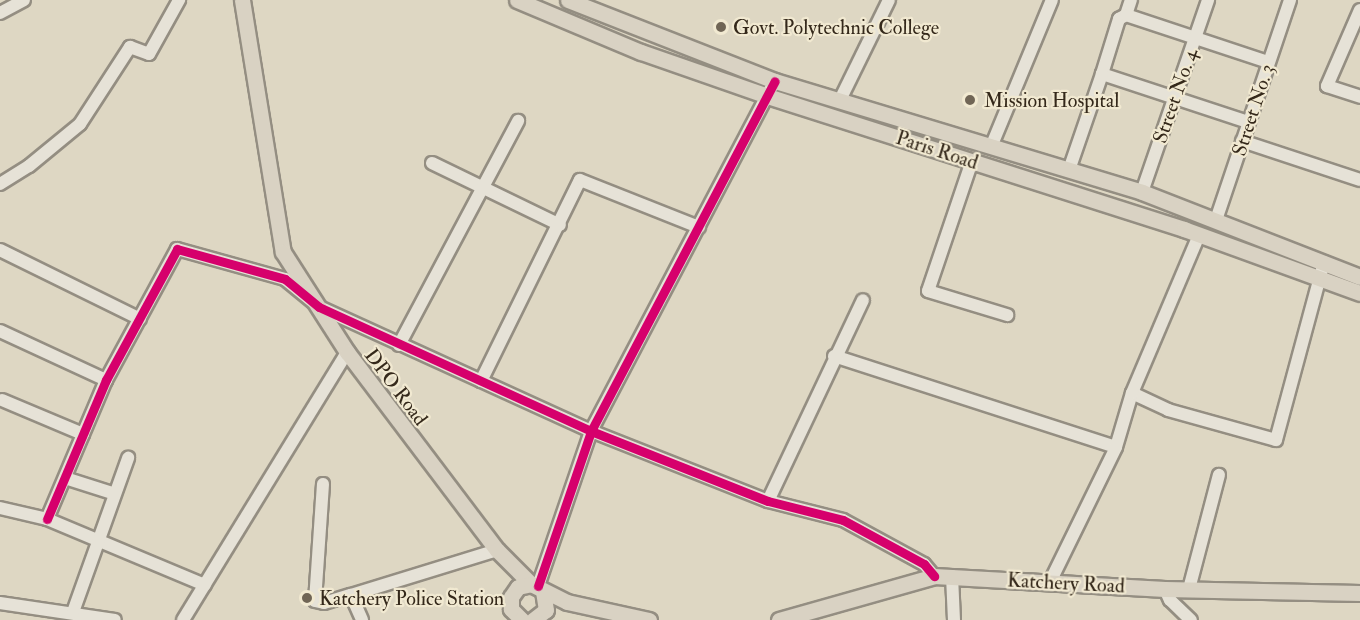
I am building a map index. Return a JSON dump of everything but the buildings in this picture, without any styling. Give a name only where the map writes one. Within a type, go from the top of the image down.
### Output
[{"type":"main road","name":"DPO Road","points":[[242,0],[283,252],[347,352],[497,550],[514,569],[540,591],[567,602],[649,620]]},
{"type":"main road","name":"Paris Road","points":[[517,0],[640,52],[767,96],[1199,235],[1360,293]]},
{"type":"main road","name":"Paris Road","points":[[568,0],[776,81],[1142,192],[1360,277]]},
{"type":"main road","points":[[640,52],[650,33]]},
{"type":"main road","points":[[514,569],[515,618]]},
{"type":"main road","name":"Katchery Road","points":[[779,620],[934,576],[1165,589],[1360,593]]},
{"type":"main road","points":[[515,590],[540,591],[536,620]]},
{"type":"street","points":[[0,13],[24,0]]},
{"type":"street","points":[[2,179],[80,124],[130,46],[149,54],[179,0]]},
{"type":"street","points":[[840,100],[889,0]]},
{"type":"street","points":[[991,147],[1052,0]]},
{"type":"street","points":[[1070,170],[1119,19],[1126,15],[1131,0]]},
{"type":"street","name":"Street No. 4","points":[[1142,192],[1208,0]]},
{"type":"street","name":"Street No. 3","points":[[1216,220],[1287,1]]},
{"type":"street","points":[[1360,10],[1327,86],[1360,96]]},
{"type":"street","points":[[1126,15],[1268,63]]},
{"type":"street","points":[[1102,74],[1248,122]]},
{"type":"street","points":[[540,591],[591,431],[776,81]]},
{"type":"street","points":[[399,345],[518,121]]},
{"type":"street","points":[[1242,141],[1360,180]]},
{"type":"street","points":[[972,161],[928,291],[1007,315]]},
{"type":"street","points":[[432,163],[560,225]]},
{"type":"street","points":[[482,381],[560,225],[577,184],[585,180],[699,227]]},
{"type":"street","points":[[1050,582],[1116,447],[1132,393],[1199,235]]},
{"type":"street","points":[[47,519],[106,380],[177,249],[285,279],[319,307],[591,431],[768,501],[843,520],[924,564],[934,576]]},
{"type":"street","points":[[0,250],[140,319]]},
{"type":"street","points":[[1132,393],[1168,410],[1276,440],[1300,362],[1318,278],[1324,262]]},
{"type":"street","points":[[768,501],[834,356],[863,300]]},
{"type":"street","points":[[0,331],[106,380]]},
{"type":"street","points":[[183,620],[347,352]]},
{"type":"street","points":[[834,356],[1116,447]]},
{"type":"street","points":[[2,400],[83,434]]},
{"type":"street","points":[[73,612],[128,458]]},
{"type":"street","points":[[1188,589],[1219,475]]},
{"type":"street","points":[[64,478],[115,494]]},
{"type":"street","points":[[323,484],[315,601],[324,603],[497,550]]},
{"type":"street","points":[[0,508],[47,519],[205,585]]},
{"type":"street","points":[[952,576],[954,620]]},
{"type":"street","points":[[1165,589],[1170,600],[1191,620]]},
{"type":"street","points":[[351,595],[362,620]]},
{"type":"street","points":[[0,603],[115,620]]},
{"type":"cycle path","points":[[538,586],[591,431],[775,81]]},
{"type":"cycle path","points":[[47,519],[106,380],[177,249],[285,279],[319,307],[591,431],[768,501],[843,520],[924,564],[934,576]]},
{"type":"place","name":"Govt. Polytechnic College","points":[[721,27]]},
{"type":"place","name":"Mission Hospital","points":[[970,100]]},
{"type":"place","name":"Katchery Police Station","points":[[307,598]]}]
